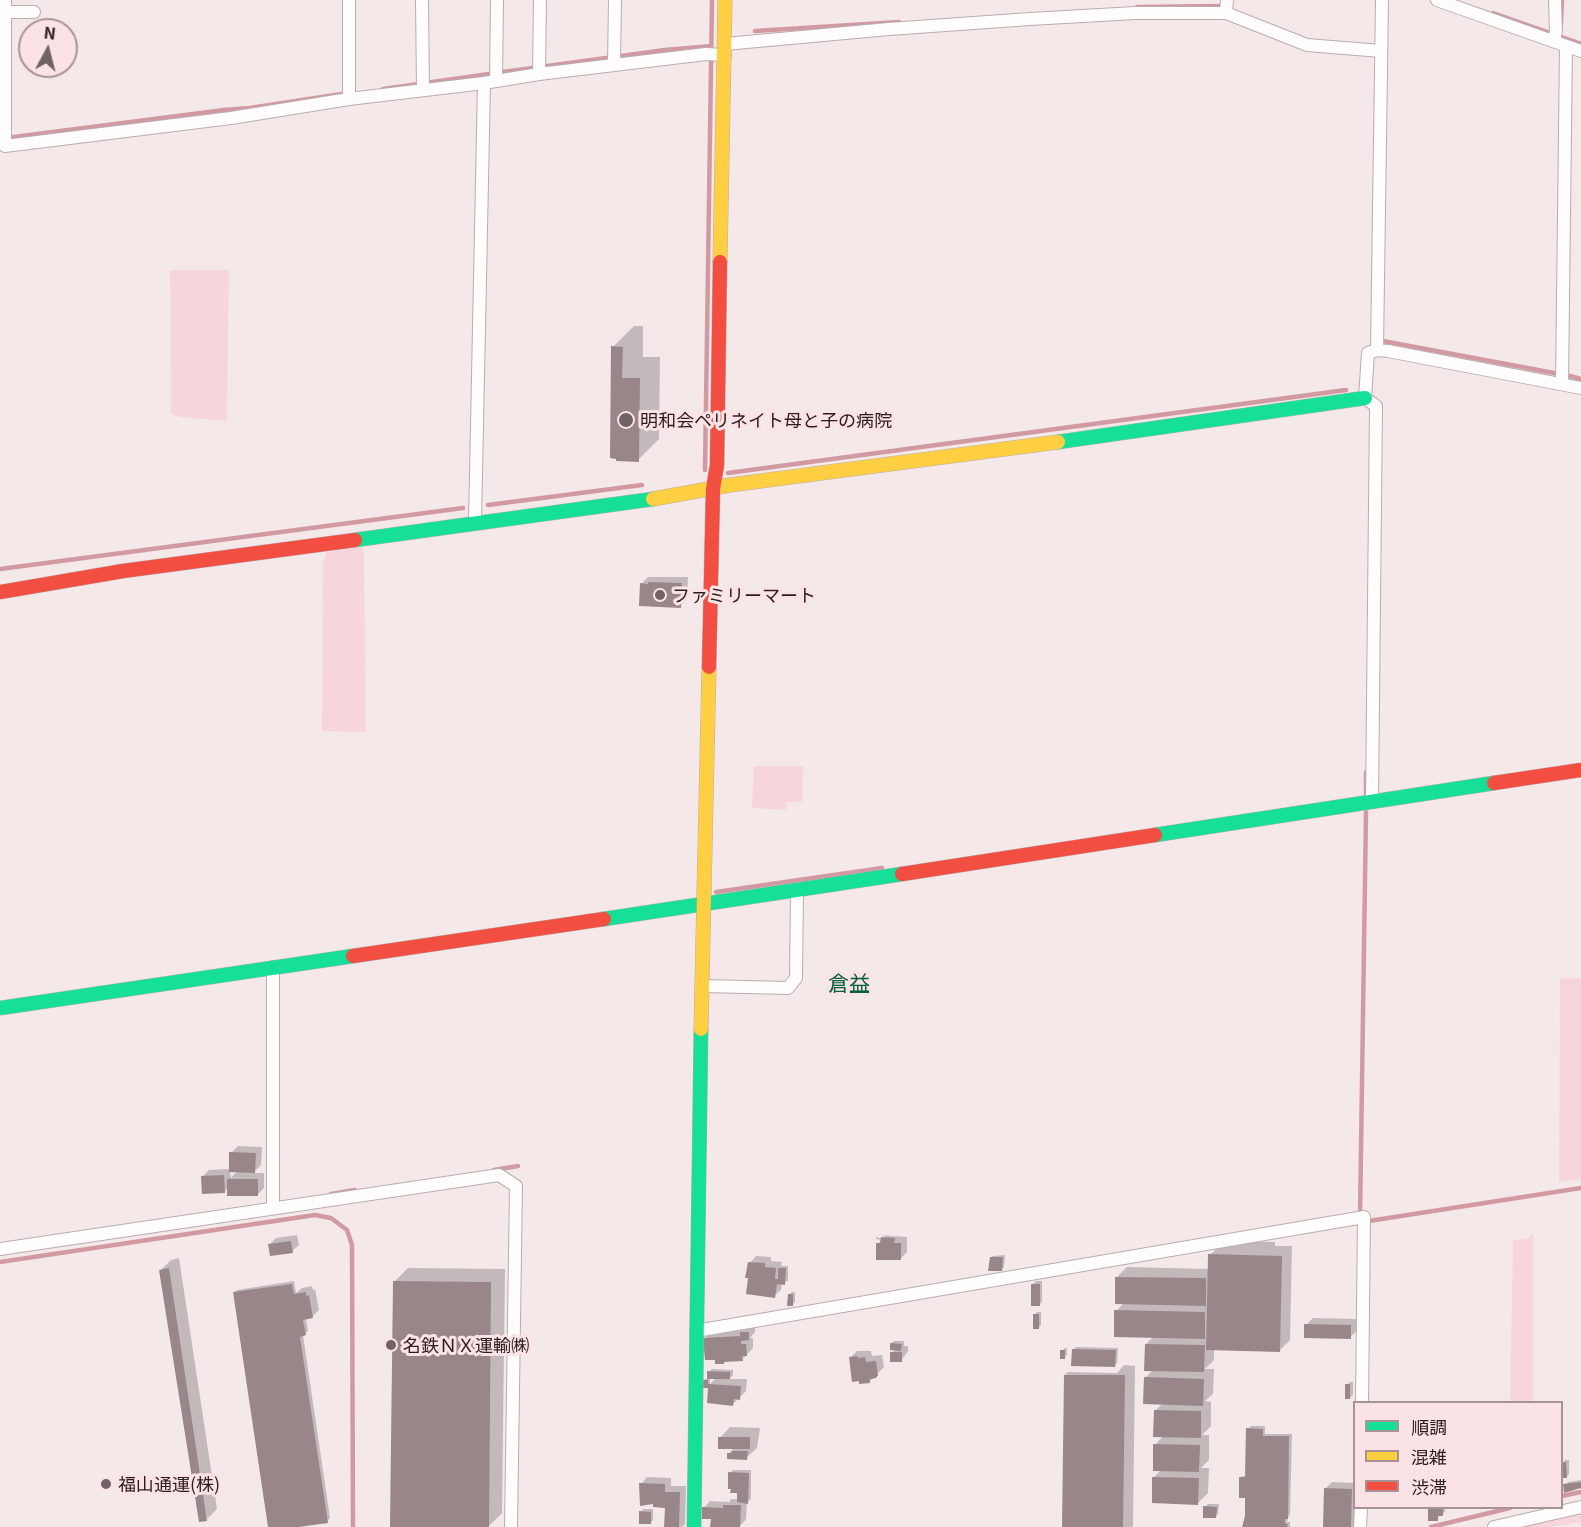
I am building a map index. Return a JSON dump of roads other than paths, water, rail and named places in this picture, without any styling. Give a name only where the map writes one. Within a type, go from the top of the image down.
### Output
[{"type":"street","points":[[349,0],[349,94]]},
{"type":"street","points":[[422,0],[423,85]]},
{"type":"street","points":[[475,523],[490,82],[497,0]]},
{"type":"street","points":[[540,0],[540,69]]},
{"type":"street","points":[[614,59],[615,0]]},
{"type":"street","points":[[694,1527],[703,986],[700,904],[713,489],[717,465],[718,52],[725,0]]},
{"type":"street","points":[[1377,350],[1382,0]]},
{"type":"street","points":[[1437,0],[1557,39],[1581,51]]},
{"type":"street","points":[[1555,0],[1562,384]]},
{"type":"street","points":[[34,12],[5,6],[4,143],[231,118],[349,94],[423,85],[490,82],[540,69],[614,59],[718,52],[889,29],[1030,19],[1226,6],[1306,45],[1381,51]]},
{"type":"street","points":[[1365,398],[1368,353],[1377,350],[1581,388]]},
{"type":"street","points":[[0,592],[123,571],[623,505],[713,489],[1365,398],[1376,406],[1372,801]]},
{"type":"street","points":[[0,1008],[797,890],[1581,770]]},
{"type":"street","points":[[703,986],[788,988],[796,978],[797,890]]},
{"type":"street","points":[[273,967],[273,1208]]},
{"type":"street","points":[[0,1249],[499,1175],[516,1186],[511,1527]]},
{"type":"street","points":[[696,1331],[1364,1217],[1362,1401]]},
{"type":"street","points":[[1494,1527],[1581,1507]]},
{"type":"street","points":[[1360,1527],[1361,1509]]},
{"type":"waterway","points":[[705,470],[712,0]]},
{"type":"waterway","points":[[1561,24],[1562,0]]},
{"type":"waterway","points":[[1137,7],[1221,6]]},
{"type":"waterway","points":[[1493,13],[1581,44]]},
{"type":"waterway","points":[[755,31],[899,22]]},
{"type":"waterway","points":[[503,72],[711,46]]},
{"type":"waterway","points":[[383,89],[489,74]]},
{"type":"waterway","points":[[6,138],[250,108],[348,93]]},
{"type":"waterway","points":[[1383,341],[1554,373]]},
{"type":"waterway","points":[[1570,376],[1581,379]]},
{"type":"waterway","points":[[728,473],[1346,390]]},
{"type":"waterway","points":[[488,505],[642,485]]},
{"type":"waterway","points":[[0,569],[463,508]]},
{"type":"waterway","points":[[1366,772],[1366,797]]},
{"type":"waterway","points":[[1360,1217],[1366,812]]},
{"type":"waterway","points":[[716,892],[882,868]]},
{"type":"waterway","points":[[494,1170],[518,1166]]},
{"type":"waterway","points":[[1369,1221],[1581,1188]]},
{"type":"waterway","points":[[331,1194],[355,1190]]},
{"type":"waterway","points":[[0,1262],[315,1215],[331,1218],[347,1230],[352,1245],[353,1527]]},
{"type":"waterway","points":[[1563,1496],[1581,1492]]},
{"type":"waterway","points":[[1431,1527],[1506,1509]]},
{"type":"place","name":"明和会ペリネイト母と子の病院","points":[[626,420]]},
{"type":"place","name":"ファミリーマート","points":[[660,595]]},
{"type":"place","name":"名鉄ＮＸ運輸㈱","points":[[391,1345]]},
{"type":"place","name":"福山通運(株)","points":[[106,1484]]},
{"type":"district","name":"倉益","points":[[849,983]]}]
